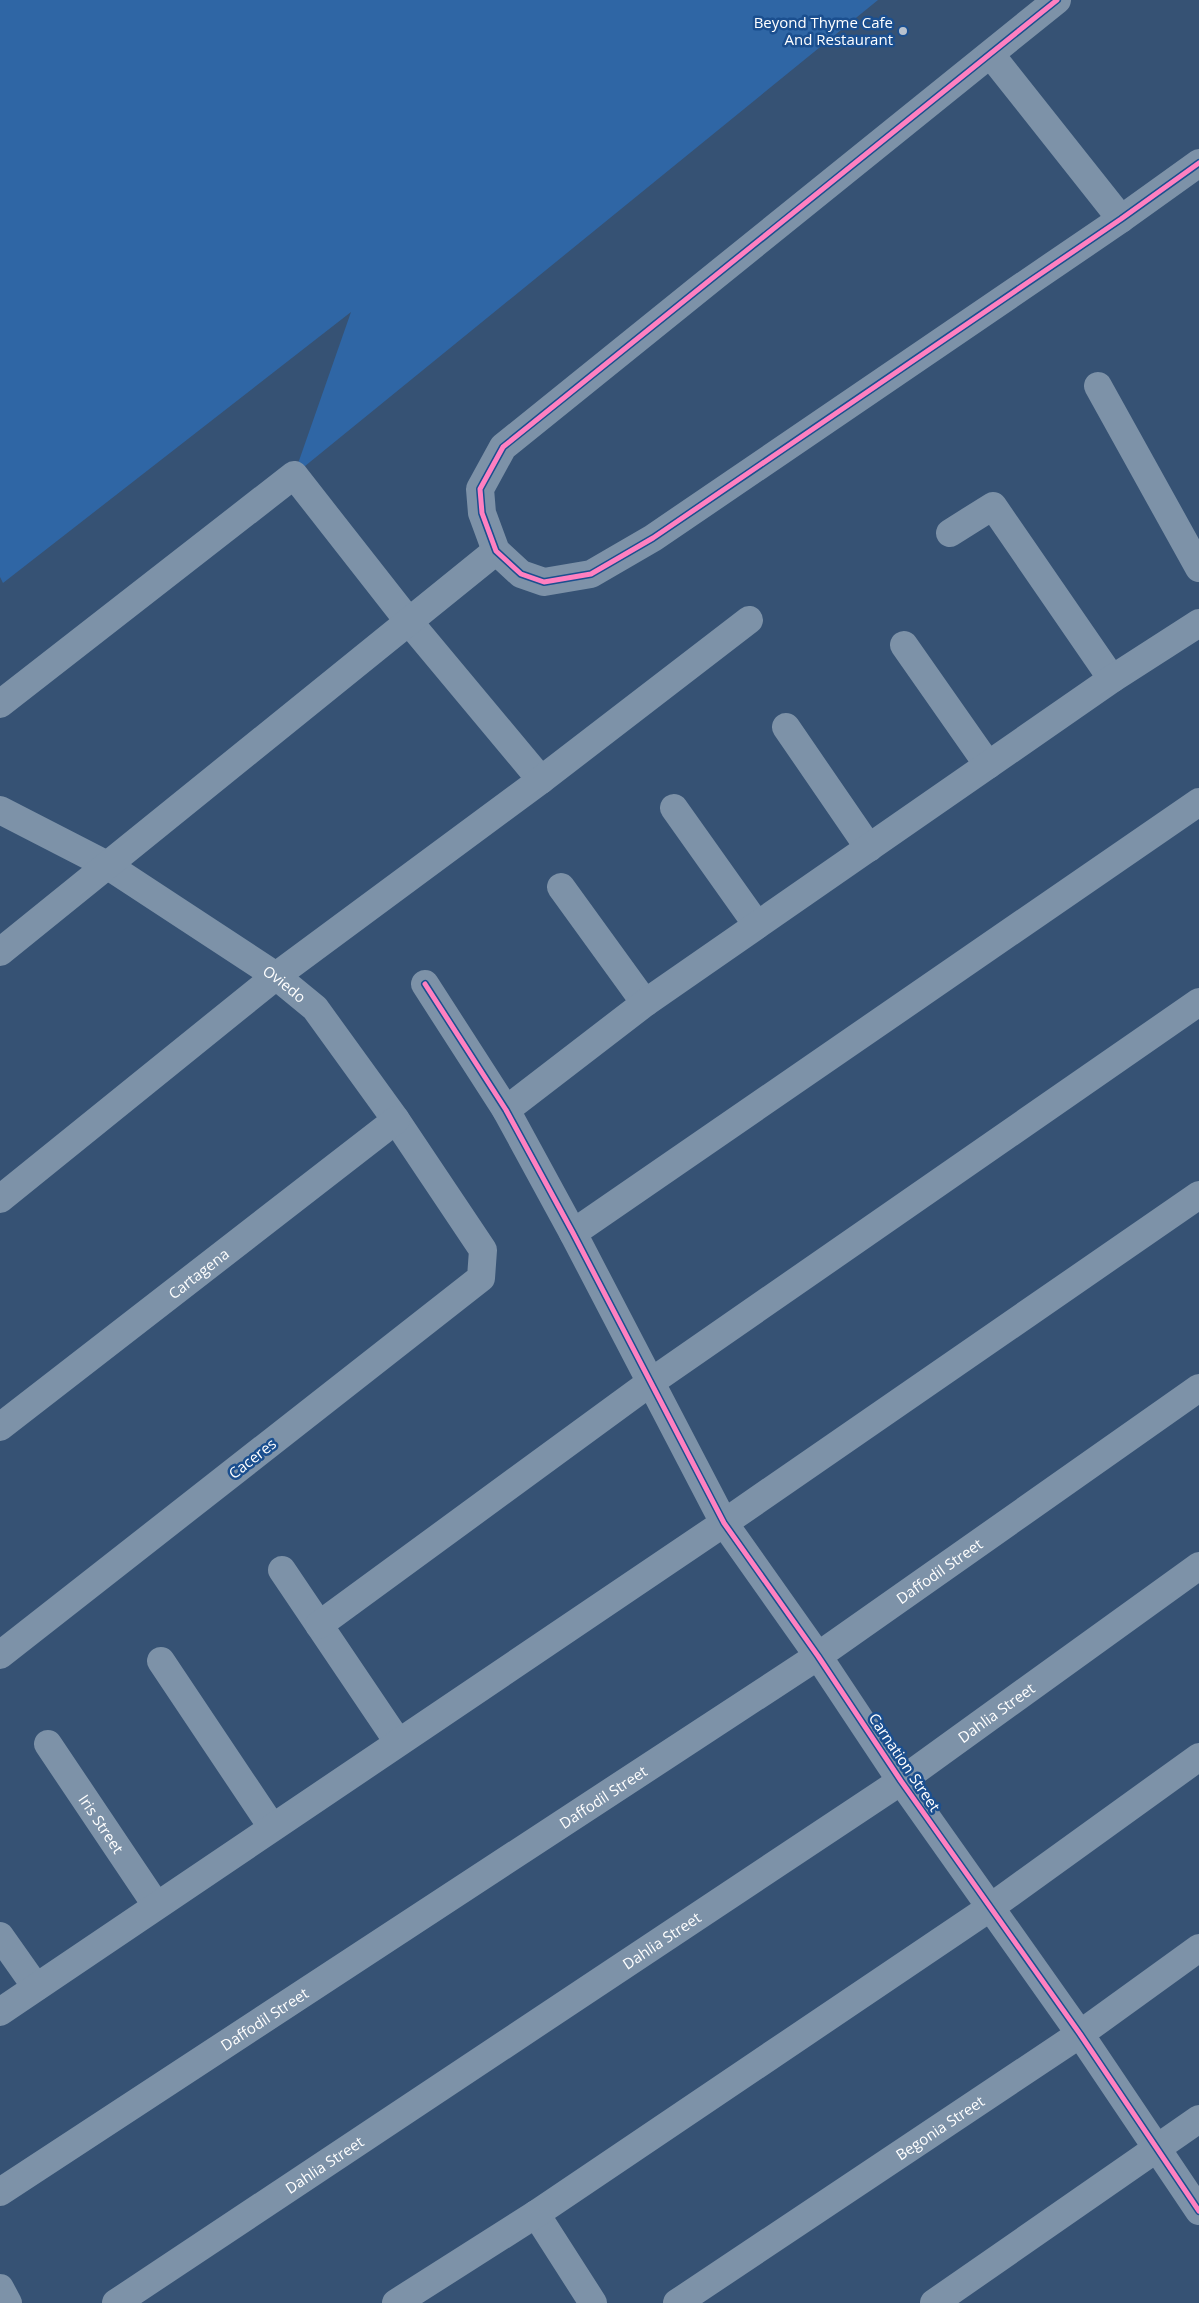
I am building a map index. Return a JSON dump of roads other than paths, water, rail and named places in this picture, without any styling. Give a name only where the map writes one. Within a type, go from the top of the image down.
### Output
[{"type":"street","points":[[1057,0],[503,446],[480,489],[482,513],[496,551],[520,574],[544,582],[591,574],[653,538],[1121,219],[1199,163]]},
{"type":"street","points":[[991,55],[1121,219]]},
{"type":"street","points":[[1098,386],[1199,568]]},
{"type":"street","points":[[0,704],[294,475],[410,622],[541,780]]},
{"type":"street","points":[[950,534],[993,506],[1112,679]]},
{"type":"street","points":[[0,952],[496,551]]},
{"type":"street","points":[[0,1200],[276,976],[541,780],[749,620]]},
{"type":"street","points":[[506,1110],[645,1004],[757,925],[1112,679],[1199,623]]},
{"type":"street","points":[[904,645],[988,765]]},
{"type":"street","points":[[786,727],[869,848]]},
{"type":"street","points":[[573,1233],[1199,802]]},
{"type":"street","points":[[674,808],[757,925]]},
{"type":"street","name":"Oviedo","points":[[0,810],[107,865],[276,976],[316,1008],[396,1120],[483,1250]]},
{"type":"street","points":[[560,887],[645,1004]]},
{"type":"street","name":"Carnation Street","points":[[425,984],[506,1110],[573,1233],[724,1523],[818,1656],[901,1781],[1080,2034],[1199,2211]]},
{"type":"street","points":[[319,1625],[651,1382],[1199,1002]]},
{"type":"street","name":"Cartagena","points":[[0,1427],[396,1120]]},
{"type":"street","points":[[0,2012],[724,1523],[1199,1195]]},
{"type":"street","name":"Caceres","points":[[0,1655],[482,1278],[483,1250]]},
{"type":"street","name":"Daffodil Street","points":[[0,2192],[818,1656],[1199,1388]]},
{"type":"street","name":"Dahlia Street","points":[[116,2303],[901,1781],[1199,1566]]},
{"type":"street","points":[[282,1570],[398,1742]]},
{"type":"street","points":[[161,1661],[272,1827]]},
{"type":"street","name":"Iris Street","points":[[48,1744],[156,1905]]},
{"type":"street","points":[[396,2303],[536,2214],[991,1907],[1199,1757]]},
{"type":"street","points":[[0,1936],[36,1987]]},
{"type":"street","name":"Begonia Street","points":[[677,2303],[1080,2034],[1199,1948]]},
{"type":"street","points":[[934,2303],[1199,2119]]},
{"type":"street","points":[[536,2214],[593,2303]]},
{"type":"street","points":[[0,2288],[8,2303]]},
{"type":"place","name":"Beyond Thyme Cafe And Restaurant","points":[[903,31]]}]
